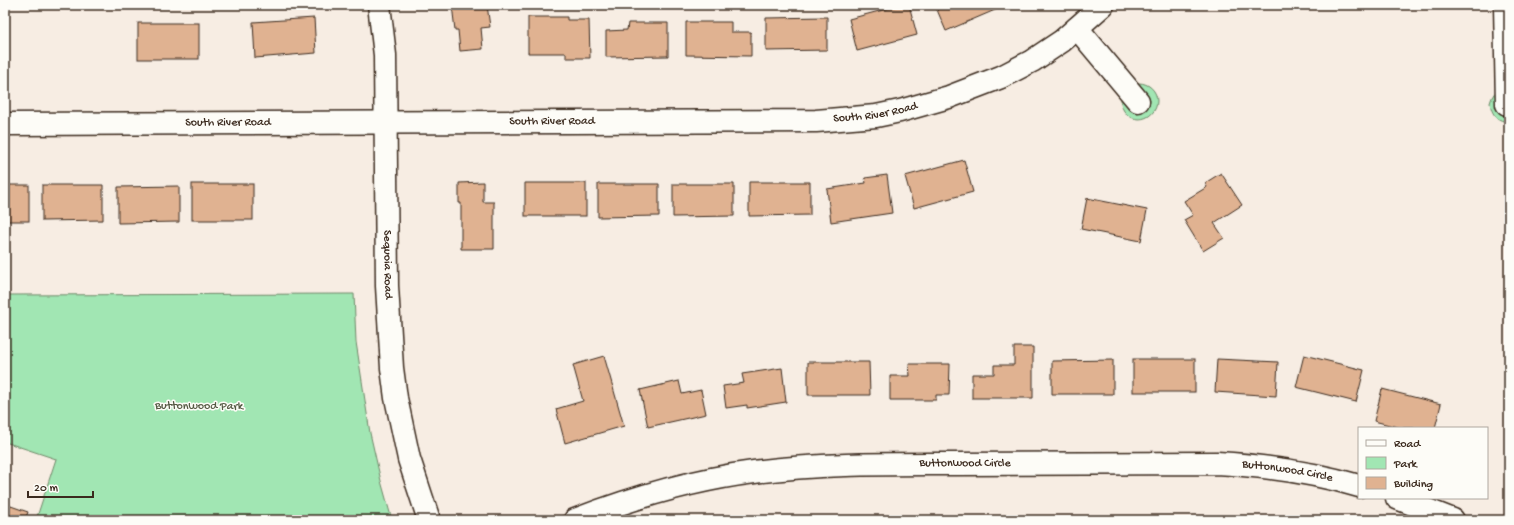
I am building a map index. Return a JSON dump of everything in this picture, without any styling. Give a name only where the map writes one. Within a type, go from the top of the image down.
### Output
[{"type":"street","name":"Sequoia Road","points":[[378,5],[385,55],[387,286],[392,368],[396,398],[409,459],[429,520]]},
{"type":"street","name":"South River Road","points":[[5,124],[816,121],[876,116],[900,111],[949,97],[1001,78],[1032,61],[1062,41],[1104,5]]},
{"type":"street","points":[[1505,5],[1508,104]]},
{"type":"street","points":[[1077,28],[1138,101]]},
{"type":"street","name":"Buttonwood Circle","points":[[575,520],[626,501],[691,484],[752,472],[853,464],[1217,463],[1252,465],[1288,470],[1331,478],[1358,486]]},
{"type":"street","points":[[1401,499],[1453,520]]},
{"type":"green space","points":[[1142,83],[1152,88],[1156,94],[1156,108],[1152,114],[1146,118],[1136,119],[1126,114],[1122,108],[1121,98],[1126,88],[1132,84]]},
{"type":"green space","points":[[1509,86],[1509,122],[1496,117],[1492,111],[1490,103],[1496,91]]},
{"type":"green space","name":"Buttonwood Park","points":[[354,294],[356,342],[370,433],[392,520],[36,520],[56,459],[5,442],[5,295]]},
{"type":"building","points":[[452,5],[487,5],[490,27],[481,28],[483,49],[460,51],[458,30],[455,30]]},
{"type":"building","points":[[902,5],[909,5],[917,35],[857,51],[849,19]]},
{"type":"building","points":[[935,5],[1001,5],[1002,7],[946,31]]},
{"type":"building","points":[[528,17],[567,17],[567,20],[589,20],[590,58],[566,58],[566,53],[528,53]]},
{"type":"building","points":[[827,17],[827,50],[766,51],[766,18]]},
{"type":"building","points":[[314,18],[316,53],[255,58],[253,22]]},
{"type":"building","points":[[686,22],[731,22],[731,32],[751,32],[751,56],[686,55]]},
{"type":"building","points":[[138,23],[199,23],[199,59],[138,59]]},
{"type":"building","points":[[628,23],[668,23],[668,56],[606,57],[606,31],[627,30]]},
{"type":"building","points":[[964,160],[973,192],[914,208],[905,176]]},
{"type":"building","points":[[1221,173],[1242,205],[1214,223],[1224,238],[1203,251],[1184,220],[1193,215],[1184,201],[1207,187],[1205,183]]},
{"type":"building","points":[[887,175],[892,213],[831,222],[827,189],[866,183],[865,178]]},
{"type":"building","points":[[483,182],[483,202],[494,202],[494,249],[461,249],[461,203],[459,203],[459,183]]},
{"type":"building","points":[[749,182],[810,182],[810,215],[749,216]]},
{"type":"building","points":[[525,183],[586,183],[586,216],[525,216]]},
{"type":"building","points":[[192,184],[253,184],[253,220],[192,220]]},
{"type":"building","points":[[598,184],[659,184],[659,216],[598,217]]},
{"type":"building","points":[[673,184],[734,184],[734,216],[673,217]]},
{"type":"building","points":[[5,185],[29,185],[29,221],[5,221]]},
{"type":"building","points":[[42,185],[103,185],[103,220],[42,221]]},
{"type":"building","points":[[179,186],[179,222],[118,223],[118,187]]},
{"type":"building","points":[[1087,198],[1147,210],[1141,241],[1081,229]]},
{"type":"building","points":[[1014,347],[1033,347],[1033,398],[972,398],[972,374],[994,374],[994,365],[1014,365]]},
{"type":"building","points":[[1304,355],[1364,370],[1356,402],[1296,387]]},
{"type":"building","points":[[604,356],[624,426],[565,443],[556,409],[583,401],[573,365]]},
{"type":"building","points":[[1133,359],[1195,359],[1195,392],[1133,392]]},
{"type":"building","points":[[1217,359],[1278,362],[1276,396],[1215,392]]},
{"type":"building","points":[[1113,360],[1113,394],[1052,394],[1052,361]]},
{"type":"building","points":[[808,362],[869,362],[870,395],[808,395]]},
{"type":"building","points":[[909,364],[950,364],[949,395],[936,395],[936,400],[890,400],[890,376],[910,376]]},
{"type":"building","points":[[782,368],[786,402],[747,408],[747,405],[726,408],[723,386],[744,383],[742,374]]},
{"type":"building","points":[[679,381],[682,394],[701,390],[706,414],[648,427],[640,390]]},
{"type":"building","points":[[1382,389],[1441,404],[1435,427],[1397,427],[1374,421]]},
{"type":"building","points":[[5,504],[28,512],[25,520],[5,520]]}]
